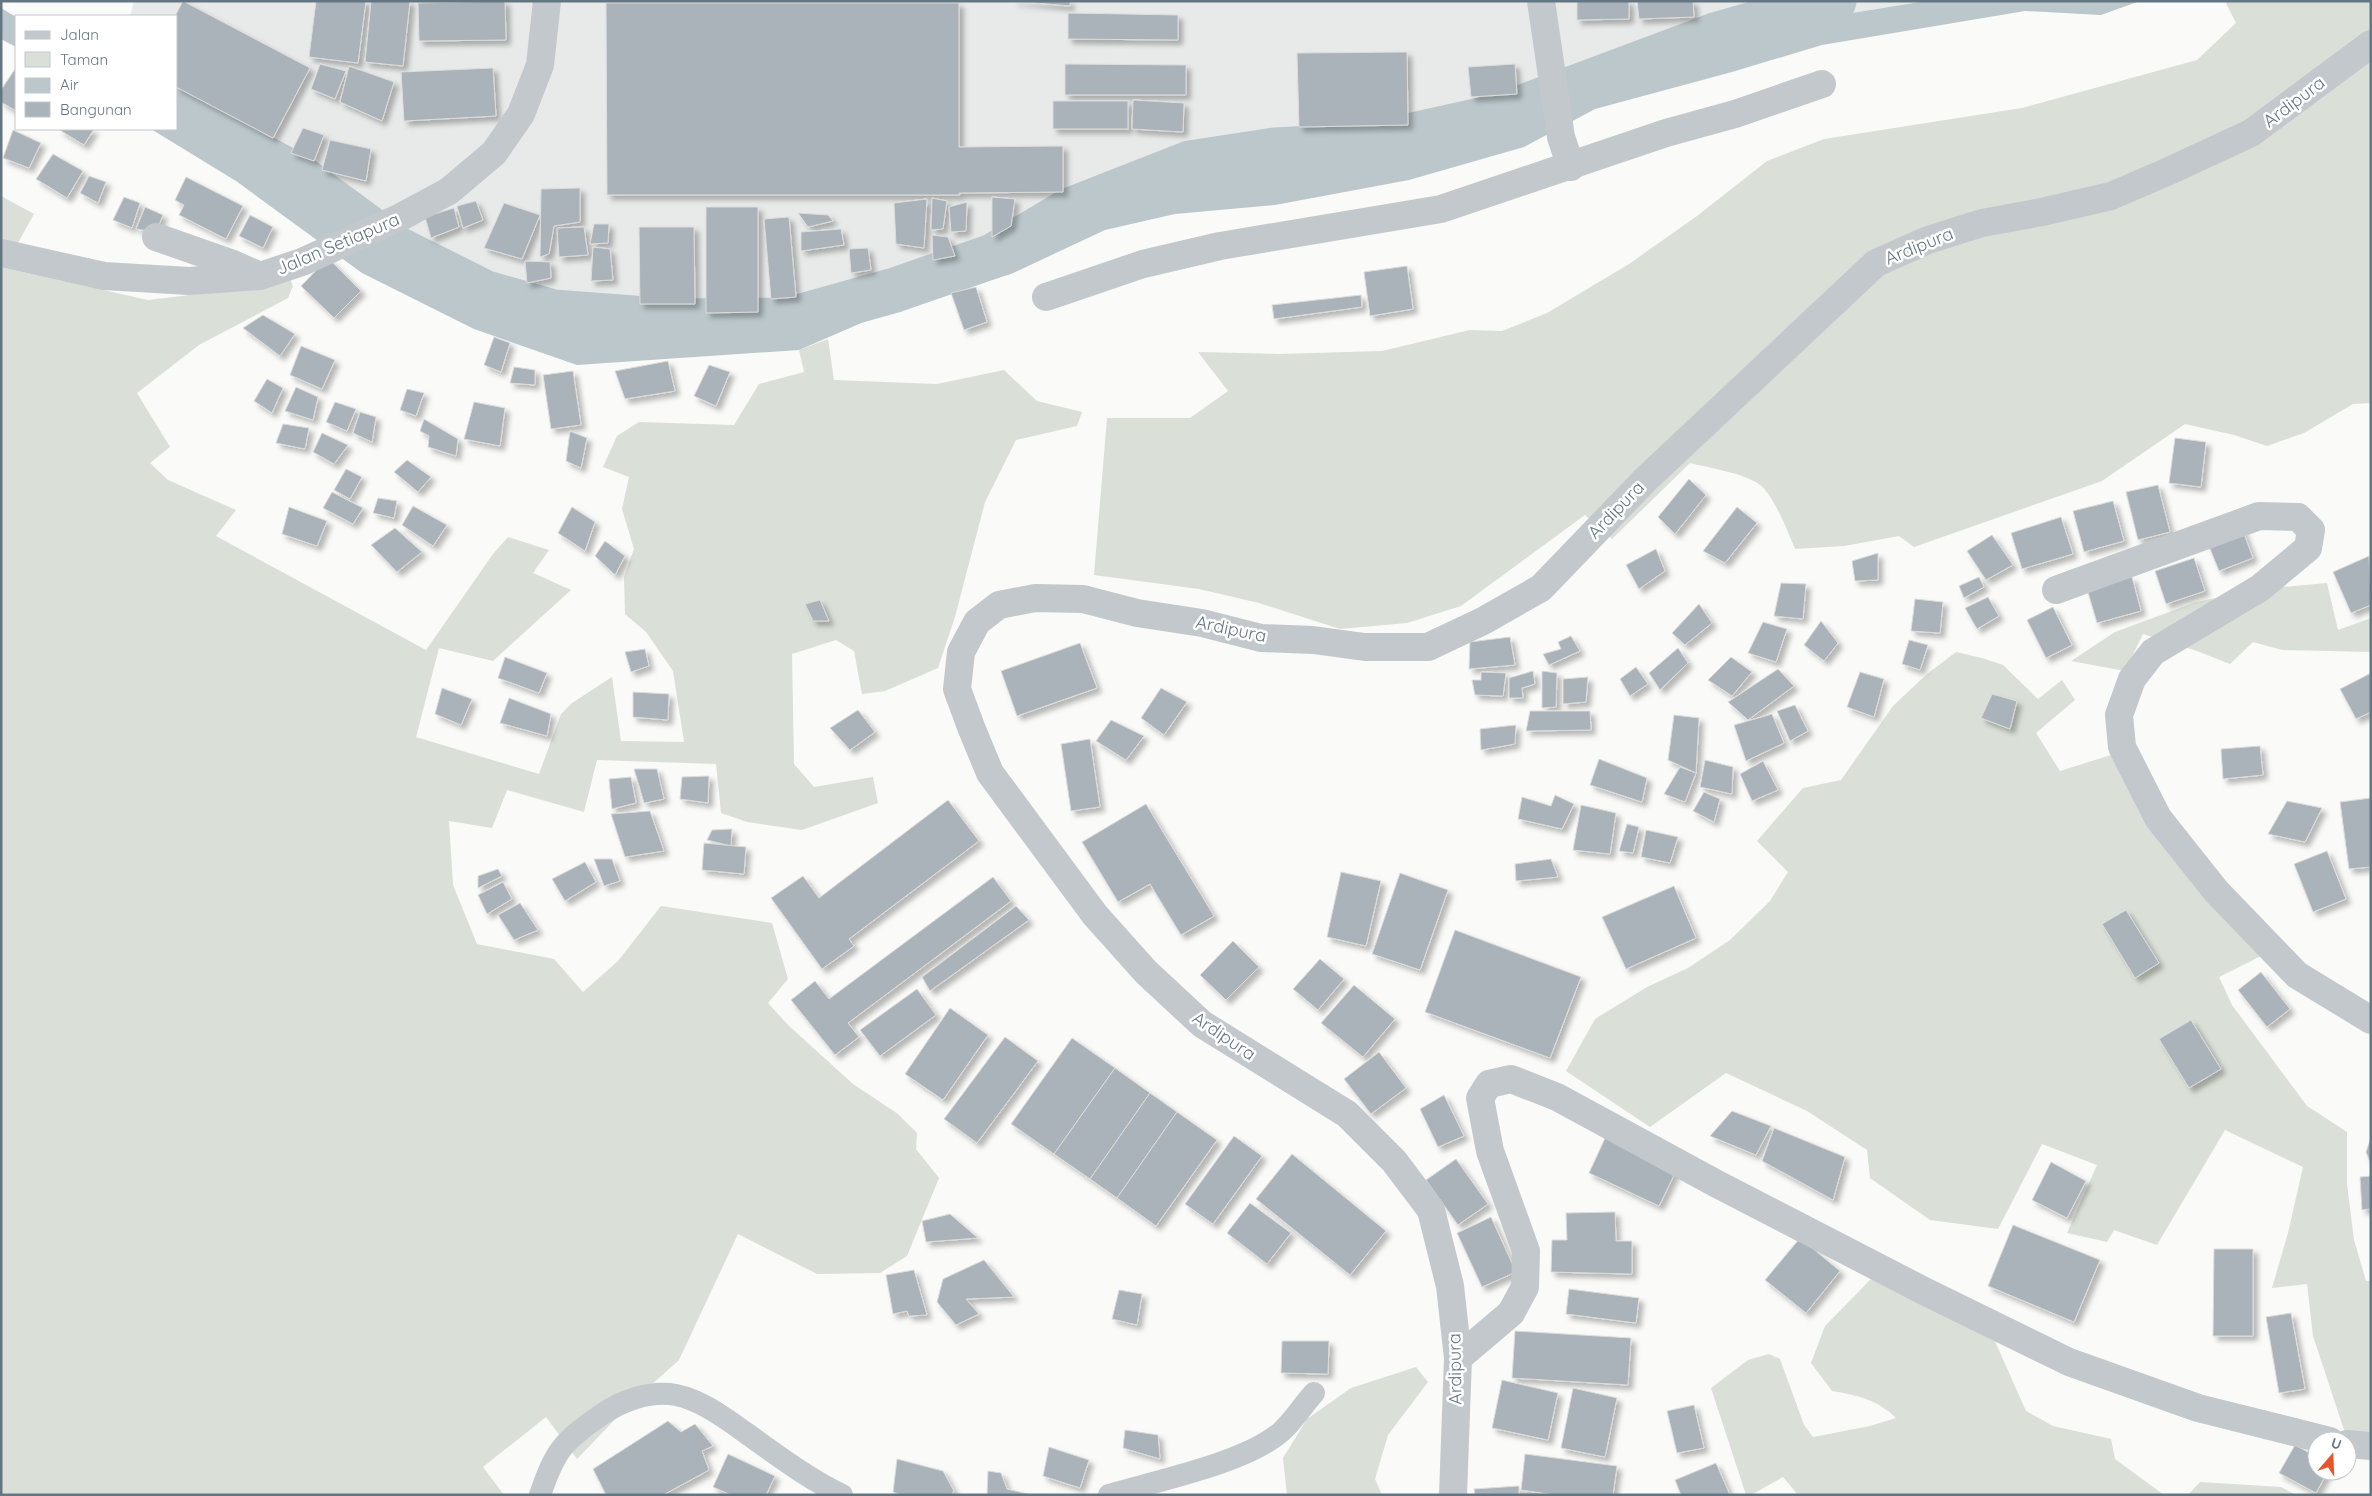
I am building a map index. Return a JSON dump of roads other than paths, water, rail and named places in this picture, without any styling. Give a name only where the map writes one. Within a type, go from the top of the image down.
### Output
[{"type":"street","name":"Jalan Setiapura","points":[[1,253],[104,276],[189,281],[260,276],[302,262],[399,218],[449,191],[494,153],[521,114],[540,65],[547,1]]},
{"type":"street","points":[[1541,1],[1561,137],[1571,167]]},
{"type":"street","name":"Ardipura","points":[[1454,1495],[1458,1358],[1450,1286],[1431,1210],[1394,1161],[1347,1114],[1202,1024],[1146,972],[1094,915],[990,773],[957,689],[961,652],[977,622],[999,604],[1035,598],[1083,599],[1137,613],[1202,623],[1261,638],[1313,640],[1366,647],[1428,647],[1483,621],[1541,588],[1645,480],[1876,263],[1928,240],[1982,223],[2042,212],[2111,196],[2169,171],[2251,133],[2371,44]]},
{"type":"street","points":[[1046,297],[1143,264],[1220,246],[1441,209],[1571,167],[1666,133],[1735,114],[1822,84]]},
{"type":"street","points":[[156,237],[233,264],[260,276]]},
{"type":"street","points":[[2056,590],[2259,516],[2298,517],[2311,530],[2308,548],[2260,588],[2153,652],[2132,680],[2120,715],[2122,747],[2158,818],[2216,890],[2297,975],[2371,1020]]},
{"type":"street","points":[[1458,1358],[1511,1314],[1525,1286],[1526,1251],[1490,1151],[1480,1098],[1489,1084],[1511,1078],[1557,1097],[1701,1176],[1926,1292],[2069,1362],[2198,1408],[2307,1435]]},
{"type":"street","points":[[1109,1495],[1224,1461],[1259,1446],[1282,1431],[1314,1393]]},
{"type":"street","points":[[540,1495],[558,1451],[576,1432],[607,1411],[647,1394],[676,1395],[714,1411],[817,1483],[842,1495]]},
{"type":"street","points":[[2357,1445],[2371,1446]]},
{"type":"water","points":[[1926,1],[2140,1],[2101,15],[2025,11],[1822,45],[1732,72],[1595,109],[1524,147],[1409,180],[1275,205],[1175,214],[1105,230],[1011,274],[896,308],[799,350],[577,365],[474,329],[362,273],[236,181],[153,130],[178,130],[178,111],[251,154],[345,225],[498,305],[628,338],[730,336],[810,322],[866,306],[1008,255],[1094,209],[1151,186],[1223,173],[1381,152],[1468,132],[1535,107],[1618,70],[1723,34]]},
{"type":"water","points":[[1,8],[15,16],[15,46],[1,39]]},
{"type":"waterway","points":[[178,112],[298,176],[396,248],[486,293],[553,312],[673,321],[788,320],[895,290],[993,256],[1070,210],[1190,163],[1275,150],[1368,145],[1499,116],[1715,35],[1834,1]]}]
